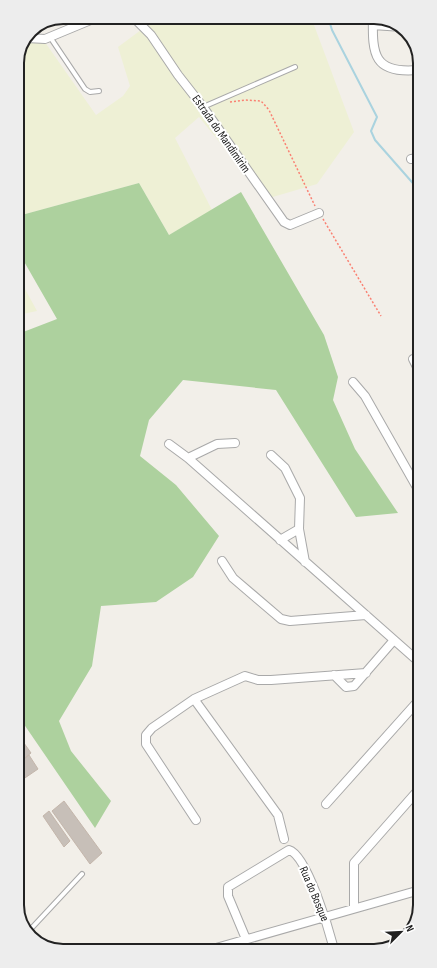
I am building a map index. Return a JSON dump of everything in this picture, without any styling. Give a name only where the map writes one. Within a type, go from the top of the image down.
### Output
[{"type":"street","points":[[32,39],[39,40],[50,37],[81,24]]},
{"type":"street","name":"Estrada do Mandimirim","points":[[140,24],[151,35],[284,222],[290,225],[319,213]]},
{"type":"street","points":[[373,24],[374,50],[384,66],[398,71],[413,70]]},
{"type":"street","points":[[353,382],[366,396],[413,480]]},
{"type":"street","points":[[188,458],[217,444],[235,443]]},
{"type":"street","points":[[169,444],[188,458],[413,657]]},
{"type":"street","points":[[271,455],[285,468],[300,498],[299,529],[305,562]]},
{"type":"street","points":[[280,540],[299,529]]},
{"type":"street","points":[[222,561],[233,578],[281,619],[290,621],[366,615]]},
{"type":"street","points":[[334,675],[349,688],[357,684],[394,640]]},
{"type":"street","points":[[196,820],[146,744],[146,735],[152,728],[194,699],[245,676],[258,680],[271,680],[366,672]]},
{"type":"street","points":[[194,699],[278,815],[284,839]]},
{"type":"street","points":[[326,804],[413,707]]},
{"type":"street","points":[[354,908],[354,863],[413,796]]},
{"type":"street","name":"Rua do Bosque","points":[[246,939],[227,889],[289,850],[294,851],[303,866],[325,917],[333,944]]},
{"type":"street","points":[[229,944],[413,892]]},
{"type":"lane","points":[[50,37],[85,89],[90,92],[99,91]]},
{"type":"lane","points":[[203,107],[295,68]]},
{"type":"lane","points":[[32,928],[82,874]]},
{"type":"path","points":[[224,103],[245,100],[261,101],[269,110],[319,213],[381,316]]},
{"type":"green space","points":[[137,24],[314,24],[354,132],[317,184],[266,199],[199,117],[175,138],[212,210],[169,235],[139,183],[24,214],[24,60],[25,53],[32,39],[38,33],[96,115],[123,96],[130,86],[118,47],[141,30]]},
{"type":"green space","points":[[139,183],[169,235],[241,192],[324,335],[338,377],[333,400],[355,449],[398,513],[356,517],[276,390],[183,380],[149,420],[140,456],[176,485],[219,536],[193,577],[156,602],[101,606],[92,666],[59,721],[71,751],[111,801],[95,828],[24,724],[24,332],[57,319],[24,261],[24,214]]},
{"type":"green space","points":[[24,287],[37,311],[24,314]]},
{"type":"building","points":[[24,743],[31,753],[24,759]]},
{"type":"building","points":[[29,755],[38,769],[24,779],[24,759]]},
{"type":"building","points":[[64,801],[102,853],[90,864],[52,811]]},
{"type":"building","points":[[49,811],[70,841],[64,847],[43,816]]},
{"type":"waterway","points":[[330,24],[377,117],[371,131],[375,140],[413,183]]}]
